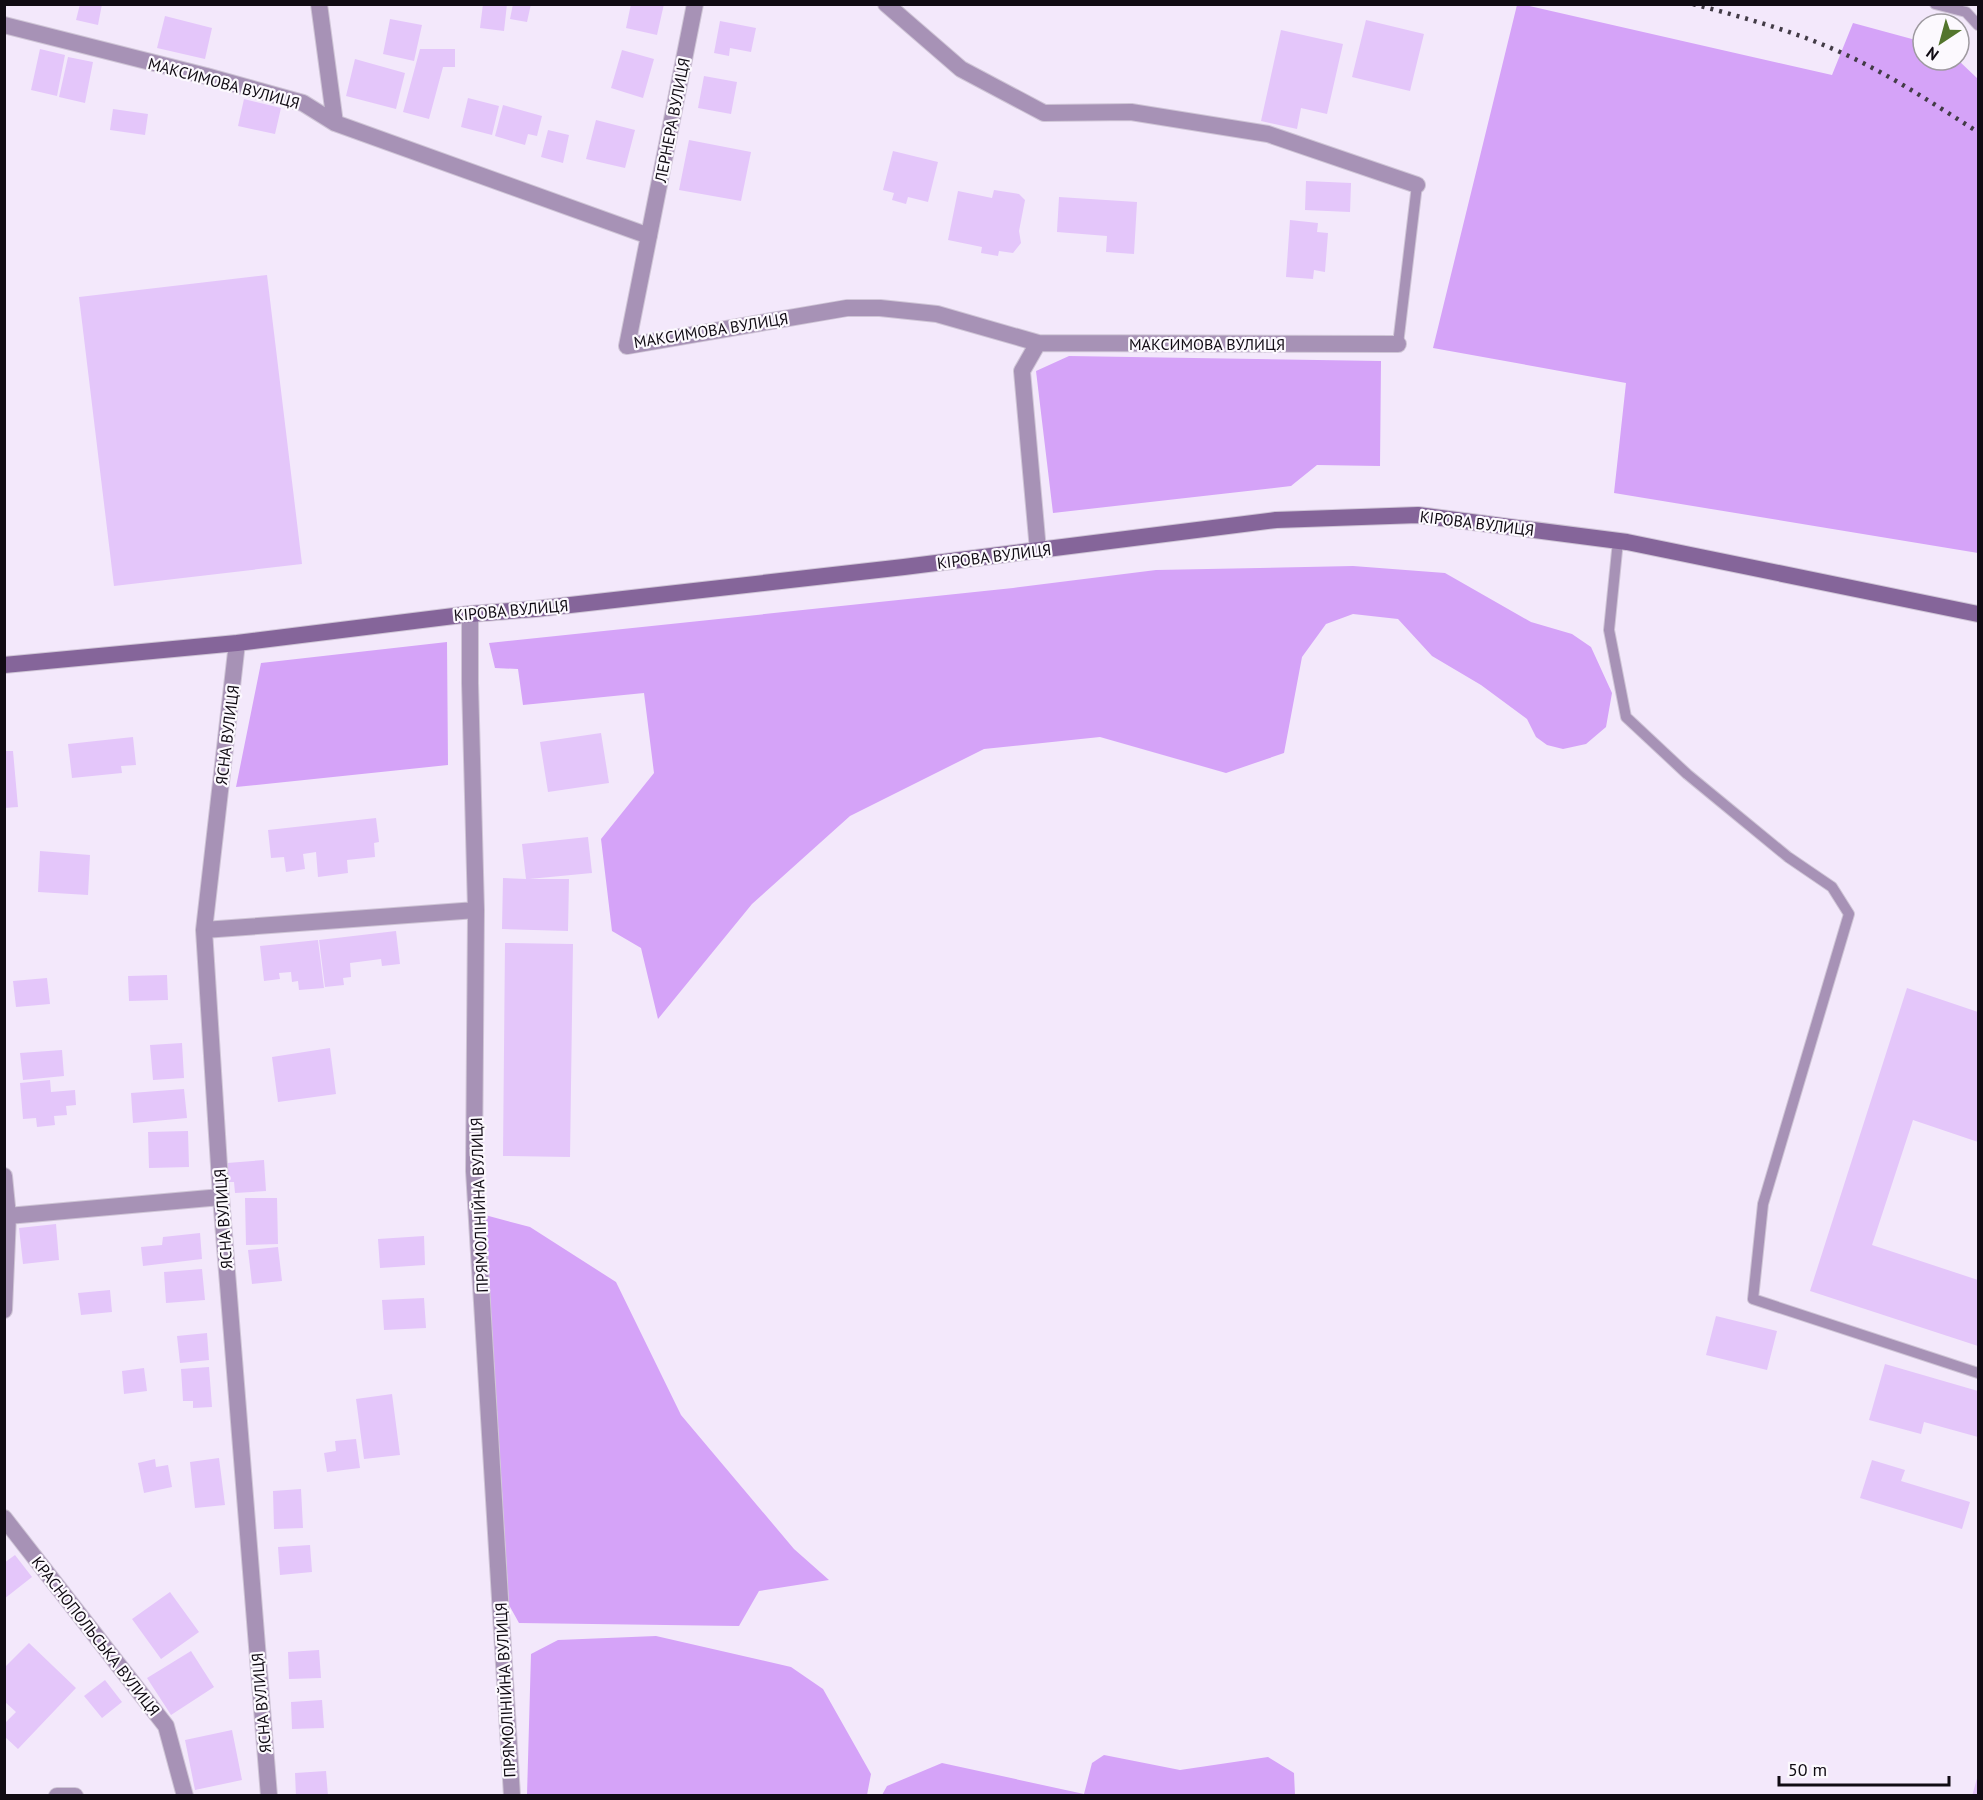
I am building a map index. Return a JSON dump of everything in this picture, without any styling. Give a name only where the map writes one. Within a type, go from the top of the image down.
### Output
[{"type":"main road","name":"КІРОВА ВУЛИЦЯ","points":[[4,665],[237,643],[470,614],[535,609],[1038,550],[1276,520],[1418,515],[1618,542],[1978,614]]},
{"type":"street","points":[[319,4],[335,123]]},
{"type":"street","name":"ЛЕРНЕРА ВУЛИЦЯ","points":[[649,236],[695,4]]},
{"type":"street","points":[[886,4],[960,69],[1044,113],[1131,112],[1268,134],[1417,185]]},
{"type":"street","name":"МАКСИМОВА ВУЛИЦЯ","points":[[4,25],[303,103],[335,123],[649,236],[627,346],[847,308],[880,308],[937,314],[1038,343],[1398,344]]},
{"type":"street","points":[[1038,343],[1022,371],[1038,550]]},
{"type":"street","name":"ПРЯМОЛІНІЙНА ВУЛИЦЯ","points":[[470,614],[476,910],[474,1171],[512,1796]]},
{"type":"street","name":"ЯСНА ВУЛИЦЯ","points":[[237,643],[204,930],[221,1197],[269,1796]]},
{"type":"street","points":[[204,930],[476,910]]},
{"type":"street","points":[[4,1176],[8,1215],[4,1310]]},
{"type":"street","points":[[8,1215],[221,1197]]},
{"type":"street","name":"КРАСНОПОЛЬСЬКА ВУЛИЦЯ","points":[[4,1518],[166,1726],[185,1796]]},
{"type":"street","points":[[57,1796],[75,1796]]},
{"type":"lane","points":[[1935,4],[1967,8],[1978,25]]},
{"type":"lane","points":[[1398,344],[1417,185]]},
{"type":"lane","points":[[1618,542],[1609,630],[1626,717],[1687,774],[1788,857],[1832,887],[1849,914],[1763,1204],[1754,1299],[1978,1373]]},
{"type":"shaded area","points":[[1517,5],[1832,75],[1853,23],[1911,39],[1911,72],[1971,72],[1978,79],[1978,553],[1614,493],[1626,383],[1433,348]]},
{"type":"shaded area","points":[[1069,356],[1381,361],[1380,466],[1317,465],[1291,486],[1053,513],[1036,371]]},
{"type":"shaded area","points":[[1353,566],[1445,573],[1531,622],[1572,634],[1591,647],[1612,693],[1606,727],[1586,744],[1563,749],[1547,745],[1536,737],[1527,719],[1481,685],[1432,656],[1398,619],[1353,614],[1326,624],[1302,657],[1284,753],[1226,773],[1100,737],[984,749],[850,816],[752,904],[658,1019],[641,948],[612,931],[601,839],[654,773],[644,693],[523,705],[518,669],[495,668],[489,643],[1013,588],[1156,570]]},
{"type":"shaded area","points":[[447,642],[448,765],[236,787],[261,663]]},
{"type":"shaded area","points":[[485,1215],[530,1227],[616,1282],[681,1415],[794,1549],[829,1580],[759,1591],[739,1626],[519,1623],[509,1605]]},
{"type":"shaded area","points":[[656,1636],[791,1667],[823,1689],[871,1774],[867,1795],[527,1795],[531,1654],[558,1640]]},
{"type":"shaded area","points":[[1104,1755],[1180,1770],[1268,1757],[1294,1773],[1295,1795],[882,1795],[887,1786],[942,1763],[1084,1794],[1092,1763]]},
{"type":"building","points":[[80,4],[102,4],[98,25],[76,20]]},
{"type":"building","points":[[483,4],[507,4],[504,31],[480,28]]},
{"type":"building","points":[[513,4],[531,4],[527,22],[510,19]]},
{"type":"building","points":[[631,4],[664,4],[657,35],[626,28]]},
{"type":"building","points":[[165,16],[212,28],[205,59],[157,48]]},
{"type":"building","points":[[390,19],[422,25],[414,61],[383,54]]},
{"type":"building","points":[[1366,20],[1424,34],[1410,91],[1352,77]]},
{"type":"building","points":[[720,21],[756,28],[751,52],[730,48],[729,56],[714,53]]},
{"type":"building","points":[[1281,30],[1343,44],[1327,114],[1301,108],[1297,129],[1261,121]]},
{"type":"building","points":[[40,49],[65,55],[57,96],[31,90]]},
{"type":"building","points":[[420,49],[455,49],[455,67],[443,67],[429,119],[403,112]]},
{"type":"building","points":[[622,50],[654,59],[643,98],[611,88]]},
{"type":"building","points":[[68,57],[93,62],[85,103],[59,97]]},
{"type":"building","points":[[355,59],[405,73],[396,109],[346,96]]},
{"type":"building","points":[[704,76],[737,82],[731,114],[698,108]]},
{"type":"building","points":[[468,98],[499,106],[492,135],[461,127]]},
{"type":"building","points":[[244,99],[281,108],[275,134],[238,126]]},
{"type":"building","points":[[503,105],[542,116],[537,136],[528,134],[525,145],[495,136]]},
{"type":"building","points":[[113,109],[148,114],[145,135],[110,130]]},
{"type":"building","points":[[596,120],[635,130],[625,168],[586,159]]},
{"type":"building","points":[[548,130],[569,135],[563,163],[541,157]]},
{"type":"building","points":[[689,140],[751,152],[741,201],[679,190]]},
{"type":"building","points":[[893,151],[938,162],[928,202],[908,197],[906,204],[892,200],[894,193],[883,190]]},
{"type":"building","points":[[1306,181],[1351,183],[1350,212],[1305,210]]},
{"type":"building","points":[[994,190],[1019,194],[1025,200],[1019,231],[1021,243],[1013,253],[999,251],[998,256],[981,253],[982,247],[948,240],[958,191],[992,198]]},
{"type":"building","points":[[1059,197],[1137,202],[1134,254],[1106,252],[1107,236],[1057,232]]},
{"type":"building","points":[[1290,220],[1318,223],[1317,232],[1328,233],[1325,272],[1314,270],[1313,279],[1286,277]]},
{"type":"building","points":[[267,275],[302,564],[114,586],[79,297]]},
{"type":"building","points":[[601,733],[609,783],[548,792],[540,742]]},
{"type":"building","points":[[133,737],[136,765],[121,766],[122,773],[72,778],[68,744]]},
{"type":"building","points":[[4,751],[13,751],[18,807],[4,808]]},
{"type":"building","points":[[376,818],[379,842],[374,843],[375,857],[347,860],[348,873],[318,877],[316,852],[303,854],[305,869],[286,872],[284,857],[271,858],[268,830]]},
{"type":"building","points":[[588,837],[592,873],[529,879],[569,879],[568,931],[502,929],[503,878],[526,879],[522,844]]},
{"type":"building","points":[[40,851],[90,855],[88,895],[38,892]]},
{"type":"building","points":[[396,931],[400,964],[382,966],[381,959],[350,963],[351,977],[343,978],[344,985],[325,987],[319,940]]},
{"type":"building","points":[[318,940],[324,988],[299,990],[298,981],[292,982],[291,972],[279,973],[280,979],[264,981],[260,946]]},
{"type":"building","points":[[505,943],[573,944],[570,1157],[503,1156]]},
{"type":"building","points":[[167,975],[168,1000],[129,1001],[128,976]]},
{"type":"building","points":[[47,978],[50,1004],[16,1007],[13,981]]},
{"type":"building","points":[[1907,988],[1978,1012],[1978,1142],[1913,1120],[1872,1245],[1978,1280],[1978,1346],[1810,1291]]},
{"type":"building","points":[[182,1043],[184,1078],[153,1080],[150,1045]]},
{"type":"building","points":[[330,1048],[336,1094],[278,1102],[272,1057]]},
{"type":"building","points":[[62,1050],[64,1076],[23,1080],[20,1053]]},
{"type":"building","points":[[50,1080],[51,1092],[75,1090],[76,1105],[66,1106],[67,1115],[54,1116],[55,1125],[37,1127],[36,1118],[23,1119],[20,1083]]},
{"type":"building","points":[[184,1089],[187,1118],[133,1123],[131,1093]]},
{"type":"building","points":[[188,1131],[189,1167],[149,1168],[148,1132]]},
{"type":"building","points":[[264,1160],[266,1191],[235,1193],[234,1182],[229,1182],[227,1163]]},
{"type":"building","points":[[245,1198],[277,1198],[278,1244],[246,1245]]},
{"type":"building","points":[[56,1224],[59,1260],[23,1264],[19,1228]]},
{"type":"building","points":[[200,1233],[202,1259],[143,1266],[141,1247],[162,1245],[163,1237]]},
{"type":"building","points":[[424,1236],[425,1265],[380,1268],[378,1239]]},
{"type":"building","points":[[278,1247],[282,1281],[252,1284],[248,1250]]},
{"type":"building","points":[[202,1269],[205,1300],[166,1303],[164,1272]]},
{"type":"building","points":[[110,1290],[112,1312],[81,1315],[78,1293]]},
{"type":"building","points":[[424,1298],[426,1328],[384,1330],[382,1300]]},
{"type":"building","points":[[1716,1316],[1777,1331],[1767,1370],[1706,1355]]},
{"type":"building","points":[[207,1333],[209,1360],[180,1363],[177,1336]]},
{"type":"building","points":[[1885,1364],[1978,1391],[1978,1437],[1924,1422],[1921,1434],[1869,1420]]},
{"type":"building","points":[[209,1367],[212,1407],[193,1408],[193,1401],[183,1401],[181,1369]]},
{"type":"building","points":[[144,1368],[147,1391],[124,1394],[122,1371]]},
{"type":"building","points":[[392,1394],[400,1455],[364,1459],[356,1399]]},
{"type":"building","points":[[356,1439],[360,1468],[327,1472],[324,1453],[336,1451],[335,1441]]},
{"type":"building","points":[[219,1458],[225,1505],[195,1508],[190,1462]]},
{"type":"building","points":[[155,1459],[156,1467],[168,1465],[172,1487],[144,1493],[138,1463]]},
{"type":"building","points":[[1872,1460],[1905,1470],[1901,1481],[1970,1502],[1962,1529],[1860,1498]]},
{"type":"building","points":[[301,1489],[303,1528],[274,1529],[273,1491]]},
{"type":"building","points":[[310,1545],[312,1572],[280,1575],[278,1547]]},
{"type":"building","points":[[15,1555],[32,1577],[4,1599],[4,1563]]},
{"type":"building","points":[[170,1592],[199,1632],[161,1659],[132,1619]]},
{"type":"building","points":[[29,1643],[76,1688],[18,1749],[4,1736],[4,1724],[16,1712],[4,1701],[4,1668]]},
{"type":"building","points":[[319,1650],[321,1678],[289,1679],[288,1652]]},
{"type":"building","points":[[191,1651],[214,1687],[171,1715],[147,1678]]},
{"type":"building","points":[[105,1680],[122,1702],[102,1718],[84,1696]]},
{"type":"building","points":[[322,1700],[324,1728],[292,1729],[291,1702]]},
{"type":"building","points":[[232,1730],[242,1780],[195,1790],[185,1740]]},
{"type":"building","points":[[326,1771],[328,1796],[296,1796],[295,1773]]},
{"type":"building","points":[[1978,1775],[1978,1796],[1972,1796]]},
{"type":"railway","points":[[1693,4],[1777,28],[1846,55],[1904,86],[1978,132]]}]
